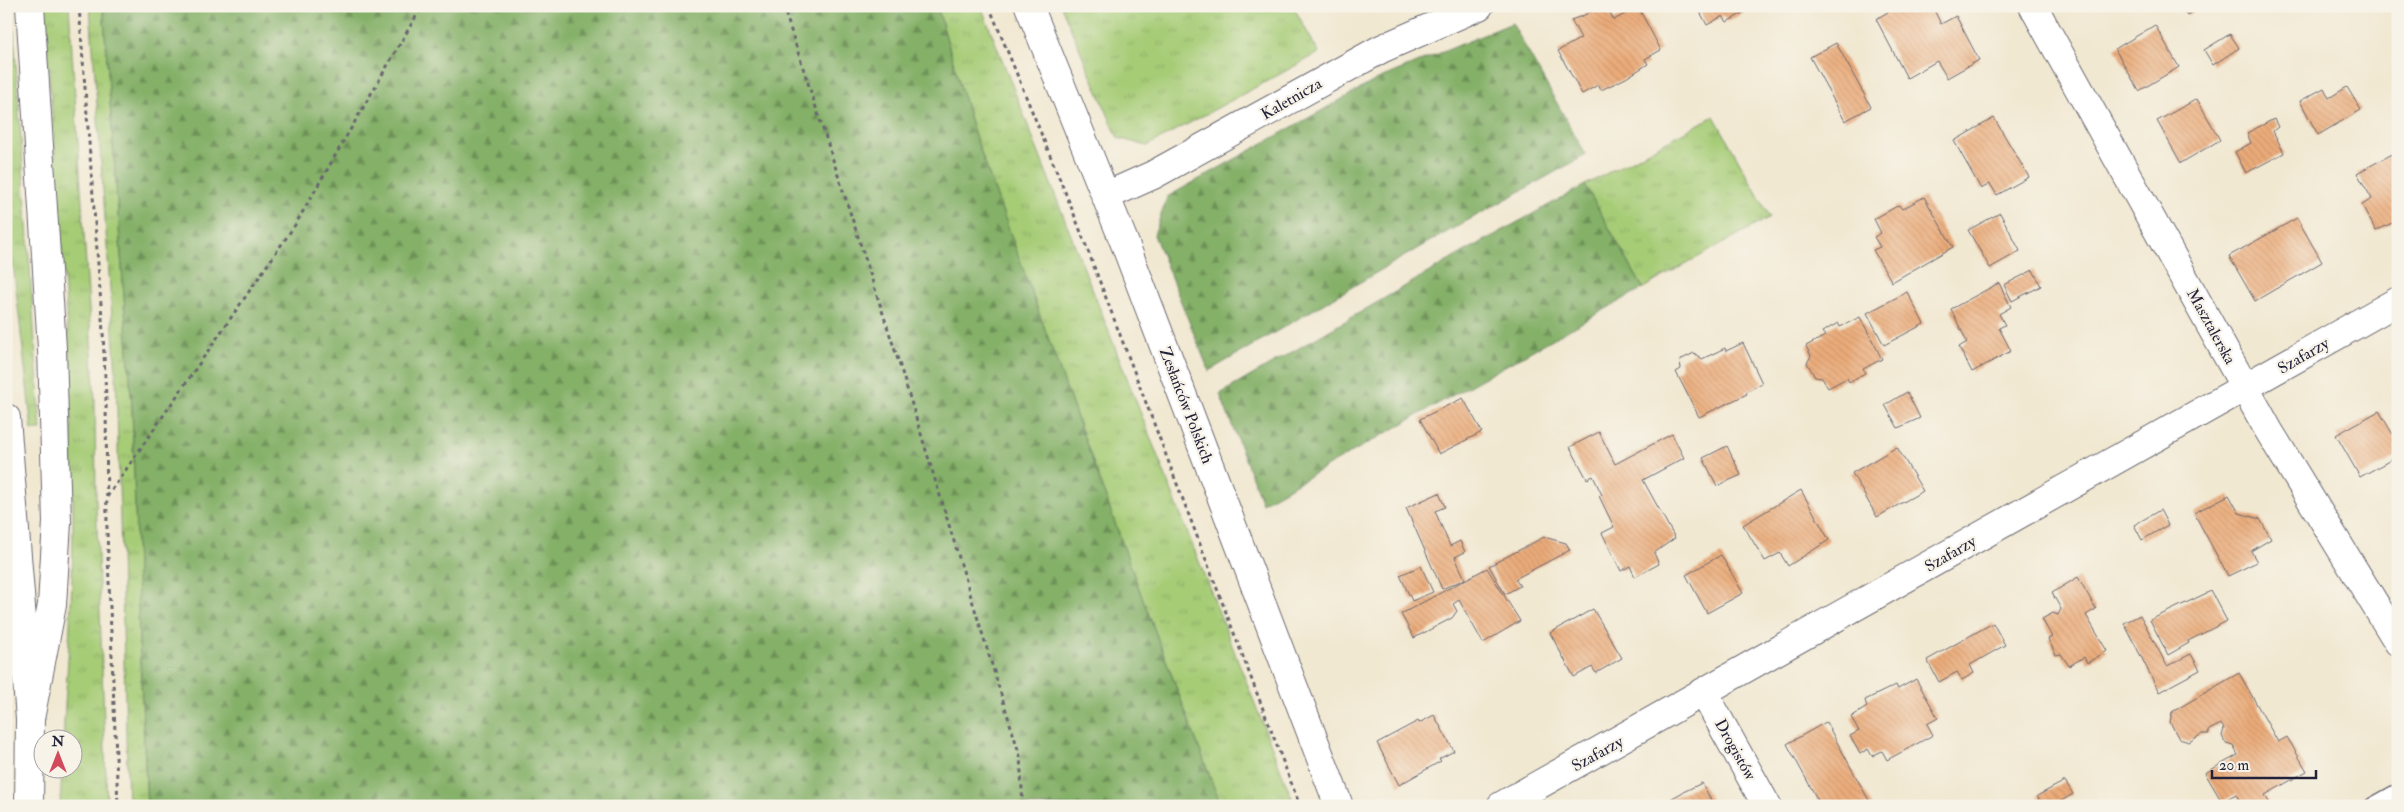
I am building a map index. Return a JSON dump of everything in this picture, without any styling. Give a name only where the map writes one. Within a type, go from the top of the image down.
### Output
[{"type":"street","points":[[30,6],[52,348],[57,522],[52,605],[30,719]]},
{"type":"street","name":"Zesłańców Polskich","points":[[1029,6],[1106,196],[1339,806]]},
{"type":"street","name":"Kaletnicza","points":[[1106,196],[1152,176],[1372,53],[1479,6]]},
{"type":"street","name":"Masztalerska","points":[[2033,6],[2269,431],[2398,642]]},
{"type":"street","name":"Szafarzy","points":[[1501,806],[2398,301]]},
{"type":"street","points":[[6,418],[30,719],[29,806]]},
{"type":"street","name":"Drogistów","points":[[1704,693],[1767,806]]},
{"type":"lane","points":[[2373,806],[2398,792]]},
{"type":"path","points":[[79,6],[103,332],[118,806]]},
{"type":"path","points":[[107,498],[294,225],[422,6]]},
{"type":"path","points":[[783,6],[901,368],[1020,756],[1023,806]]},
{"type":"path","points":[[989,6],[1072,210],[1300,806]]},
{"type":"green space","points":[[6,6],[12,6],[41,430],[32,430],[6,201]]},
{"type":"green space","points":[[44,6],[69,6],[95,400],[96,500],[107,806],[60,806],[61,780],[82,780],[82,730],[64,730],[72,581],[73,463],[63,267]]},
{"type":"green space","points":[[90,6],[103,6],[132,407],[139,638],[147,806],[128,806],[116,373]]},
{"type":"green space","points":[[103,6],[937,6],[974,133],[1132,570],[1221,806],[147,806],[139,638],[132,407]]},
{"type":"green space","points":[[937,6],[981,6],[1295,806],[1221,806],[1132,570],[974,133]]},
{"type":"green space","points":[[1061,6],[1293,6],[1319,53],[1147,146],[1118,138]]},
{"type":"green space","points":[[1512,23],[1586,155],[1427,243],[1209,371],[1154,235],[1167,197],[1378,79]]},
{"type":"green space","points":[[1714,116],[1770,217],[1643,288],[1585,185]]},
{"type":"green space","points":[[1585,185],[1643,288],[1262,503],[1220,394],[1462,253]]},
{"type":"building","points":[[1600,6],[1606,6],[1614,20],[1638,7],[1661,50],[1645,59],[1648,64],[1626,78],[1601,90],[1598,85],[1582,94],[1558,51],[1581,38],[1571,20],[1587,14],[1585,9],[1587,8],[1590,12]]},
{"type":"building","points":[[1697,6],[1754,6],[1751,11],[1748,10],[1727,22],[1723,16],[1707,25]]},
{"type":"building","points":[[1898,6],[1906,6],[1908,10],[1914,6],[1932,6],[1941,24],[1956,16],[1979,60],[1947,78],[1937,61],[1907,78],[1876,19]]},
{"type":"building","points":[[2181,6],[2201,6],[2187,15]]},
{"type":"building","points":[[2155,25],[2179,67],[2139,91],[2115,49]]},
{"type":"building","points":[[2230,34],[2239,48],[2213,65],[2204,50]]},
{"type":"building","points":[[1836,43],[1871,107],[1845,121],[1810,57]]},
{"type":"building","points":[[2347,87],[2361,110],[2318,135],[2300,101],[2324,88],[2329,98]]},
{"type":"building","points":[[2197,99],[2220,140],[2181,163],[2157,121]]},
{"type":"building","points":[[1994,118],[2029,177],[1997,195],[1990,184],[1981,189],[1954,141]]},
{"type":"building","points":[[2274,119],[2278,127],[2273,131],[2284,153],[2246,173],[2235,152],[2251,143],[2247,133]]},
{"type":"building","points":[[2398,151],[2398,220],[2376,231],[2362,205],[2372,199],[2357,173]]},
{"type":"building","points":[[1924,197],[1953,247],[1892,282],[1873,250],[1880,247],[1874,237],[1881,233],[1874,219],[1899,205],[1902,209]]},
{"type":"building","points":[[2000,213],[2020,251],[1990,268],[1968,230]]},
{"type":"building","points":[[2297,218],[2322,262],[2255,301],[2229,256]]},
{"type":"building","points":[[2033,270],[2041,286],[2012,301],[2004,285]]},
{"type":"building","points":[[1999,283],[2011,307],[1999,314],[2005,325],[1999,328],[2011,351],[1972,372],[1959,347],[1967,342],[1951,309]]},
{"type":"building","points":[[1907,292],[1924,324],[1884,345],[1867,313]]},
{"type":"building","points":[[1860,317],[1882,359],[1863,369],[1865,373],[1849,382],[1847,378],[1828,388],[1822,378],[1815,377],[1807,363],[1811,356],[1806,346],[1825,336],[1822,332],[1838,323],[1840,327]]},
{"type":"building","points":[[1743,343],[1762,383],[1746,392],[1747,394],[1699,417],[1676,372],[1681,369],[1680,360],[1694,353],[1702,359],[1725,348],[1726,351]]},
{"type":"building","points":[[1907,392],[1920,418],[1898,428],[1885,405]]},
{"type":"building","points":[[1463,398],[1482,432],[1439,454],[1420,419]]},
{"type":"building","points":[[2379,411],[2398,443],[2398,456],[2360,477],[2336,435]]},
{"type":"building","points":[[1599,432],[1615,464],[1672,434],[1684,458],[1643,480],[1675,538],[1654,553],[1659,564],[1635,577],[1630,566],[1621,571],[1602,533],[1614,527],[1599,496],[1602,495],[1593,476],[1587,479],[1570,447]]},
{"type":"building","points":[[1727,446],[1741,475],[1717,486],[1703,458]]},
{"type":"building","points":[[1897,447],[1923,491],[1877,517],[1852,473]]},
{"type":"building","points":[[1801,490],[1829,540],[1788,566],[1780,553],[1765,561],[1743,525]]},
{"type":"building","points":[[1439,493],[1445,507],[1435,511],[1450,546],[1460,541],[1465,552],[1455,557],[1465,579],[1442,589],[1406,508]]},
{"type":"building","points":[[2229,495],[2239,513],[2260,519],[2271,539],[2251,551],[2257,562],[2228,576],[2194,513]]},
{"type":"building","points":[[2160,510],[2168,525],[2142,540],[2134,525]]},
{"type":"building","points":[[1544,537],[1566,543],[1570,550],[1515,579],[1520,586],[1505,594],[1489,566]]},
{"type":"building","points":[[1721,555],[1743,593],[1707,613],[1686,575]]},
{"type":"building","points":[[1421,566],[1433,592],[1412,601],[1400,575]]},
{"type":"building","points":[[1487,568],[1520,621],[1483,643],[1459,600],[1453,604],[1457,611],[1452,618],[1414,638],[1401,614]]},
{"type":"building","points":[[2078,577],[2096,609],[2086,615],[2107,651],[2087,663],[2084,657],[2069,666],[2061,654],[2056,655],[2048,639],[2052,637],[2042,619],[2053,613],[2058,615],[2061,609],[2052,593]]},
{"type":"building","points":[[2211,591],[2227,621],[2188,641],[2189,643],[2168,655],[2150,620]]},
{"type":"building","points":[[1593,609],[1622,658],[1596,673],[1592,667],[1574,677],[1550,633]]},
{"type":"building","points":[[2140,615],[2167,666],[2191,654],[2200,670],[2159,692],[2124,623]]},
{"type":"building","points":[[1993,623],[2005,645],[1970,665],[1974,673],[1962,680],[1957,672],[1939,682],[1927,660]]},
{"type":"building","points":[[2239,673],[2278,742],[2287,737],[2307,771],[2265,795],[2271,806],[2242,806],[2236,794],[2222,802],[2205,773],[2238,755],[2233,746],[2226,744],[2222,736],[2224,729],[2221,724],[2209,730],[2209,734],[2202,734],[2189,742],[2179,739],[2170,722],[2172,712]]},
{"type":"building","points":[[1916,679],[1938,718],[1927,724],[1933,735],[1887,760],[1882,751],[1872,756],[1868,749],[1860,754],[1850,736],[1859,731],[1851,717],[1867,707],[1865,700],[1896,685],[1898,689]]},
{"type":"building","points":[[1434,715],[1454,751],[1439,759],[1441,761],[1399,785],[1377,743],[1418,721],[1419,723]]},
{"type":"building","points":[[1826,722],[1872,806],[1821,806],[1787,744]]},
{"type":"building","points":[[2065,781],[2073,794],[2053,806],[2043,806],[2037,796]]},
{"type":"building","points":[[1702,783],[1714,806],[1658,806],[1683,792]]}]
